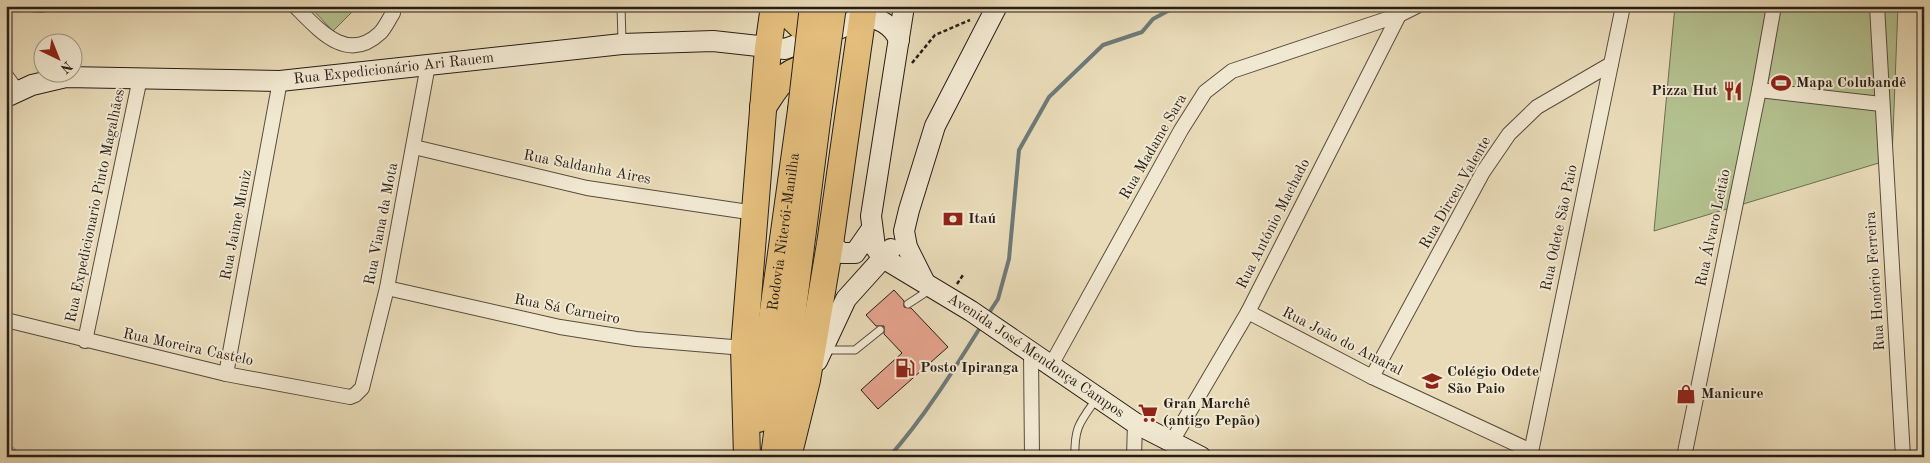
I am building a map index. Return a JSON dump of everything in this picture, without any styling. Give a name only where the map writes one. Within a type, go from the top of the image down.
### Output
[{"type":"highway","points":[[747,457],[744,348],[762,107],[776,49],[774,6]]},
{"type":"highway","points":[[780,6],[802,27],[824,34]]},
{"type":"highway","name":"Rodovia Niterói-Manilha","points":[[774,457],[809,112],[813,6]]},
{"type":"highway","name":"Rodovia Niterói-Manilha","points":[[753,457],[809,112],[833,6]]},
{"type":"highway","points":[[788,457],[807,380],[840,185],[866,9]]},
{"type":"highway","points":[[762,107],[788,74],[802,68],[816,67]]},
{"type":"main road","points":[[883,258],[875,247],[871,230],[904,6]]},
{"type":"main road","points":[[807,380],[846,299],[899,239],[905,226],[927,147],[935,126],[997,6]]},
{"type":"main road","name":"Rua Expedicionário Ari Rauem","points":[[776,49],[841,28],[866,9]]},
{"type":"main road","points":[[866,9],[896,32],[899,40]]},
{"type":"main road","name":"Rua Expedicionário Ari Rauem","points":[[10,88],[66,77],[280,81],[622,44],[713,41],[776,49],[816,67],[831,77],[842,89],[851,105]]},
{"type":"main road","points":[[871,230],[878,236],[888,238],[894,236],[905,226]]},
{"type":"main road","points":[[905,226],[907,247],[928,284]]},
{"type":"main road","points":[[830,244],[842,253],[855,253],[871,230]]},
{"type":"main road","name":"Avenida José Mendonça Campos","points":[[883,258],[971,311],[1135,423],[1201,457]]},
{"type":"street","points":[[295,6],[322,33],[343,45],[362,44],[381,32],[393,13],[391,6]]},
{"type":"street","name":"Rua Madame Sara","points":[[1050,366],[1180,130],[1205,92],[1232,71],[1399,15],[1417,6]]},
{"type":"street","name":"Rua Odete São Paio","points":[[1531,454],[1624,6]]},
{"type":"street","name":"Rua Álvaro Leitão","points":[[1684,457],[1759,90],[1774,6]]},
{"type":"street","name":"Rua Honório Ferreira","points":[[1877,6],[1881,104],[1904,457]]},
{"type":"street","name":"Rua Antônio Machado","points":[[1171,443],[1248,312],[1399,15]]},
{"type":"street","name":"Rua Dirceu Valente","points":[[1372,377],[1483,172],[1509,134],[1537,107],[1611,64]]},
{"type":"street","name":"Rua Viana da Mota","points":[[362,388],[387,288],[428,65]]},
{"type":"street","name":"Rua Expedicionario Pinto Magalhães","points":[[85,341],[140,78]]},
{"type":"street","name":"Rua Jaime Muniz","points":[[226,374],[280,81]]},
{"type":"street","points":[[1759,90],[1881,104]]},
{"type":"street","name":"Rua Saldanha Aires","points":[[414,147],[588,188],[755,213]]},
{"type":"street","name":"Rua Sá Carneiro","points":[[387,288],[560,327],[636,339],[744,348]]},
{"type":"street","name":"Rua João do Amaral","points":[[1248,312],[1372,377],[1531,454]]},
{"type":"street","name":"Rua Moreira Castelo","points":[[6,320],[85,341],[226,374],[350,397],[355,396],[362,388]]},
{"type":"street","points":[[1030,353],[1032,457]]},
{"type":"street","points":[[1134,457],[1135,423]]},
{"type":"lane","points":[[621,6],[622,44]]},
{"type":"lane","points":[[908,304],[928,284]]},
{"type":"lane","points":[[822,350],[855,350],[880,330]]},
{"type":"lane","points":[[1075,457],[1074,437],[1078,425],[1098,398]]},
{"type":"path","points":[[910,67],[935,35],[972,19]]},
{"type":"green space","points":[[15,6],[56,6],[47,11],[31,12]]},
{"type":"green space","points":[[309,6],[358,6],[333,31]]},
{"type":"green space","name":"Mapa Colubandê","points":[[1675,6],[1898,6],[1892,159],[1654,231]]},
{"type":"building","points":[[894,290],[904,301],[904,307],[911,308],[948,347],[878,409],[861,390],[902,353],[884,334],[884,326],[876,326],[866,315]]},
{"type":"waterway","points":[[987,316],[998,299],[1009,259],[1019,150],[1049,97],[1103,45],[1142,32],[1153,19],[1177,6]]},
{"type":"waterway","points":[[889,457],[926,410],[981,326]]},
{"type":"place","name":"Mapa Colubandê","points":[[1781,83]]},
{"type":"place","name":"Pizza Hut","points":[[1733,91]]},
{"type":"place","name":"Itaú","points":[[953,219]]},
{"type":"place","name":"Posto Ipiranga","points":[[905,368]]},
{"type":"place","name":"Colégio Odete São Paio","points":[[1432,381]]},
{"type":"place","name":"Manicure","points":[[1686,394]]},
{"type":"place","name":"Gran Marchê (antigo Pepão)","points":[[1148,413]]}]
